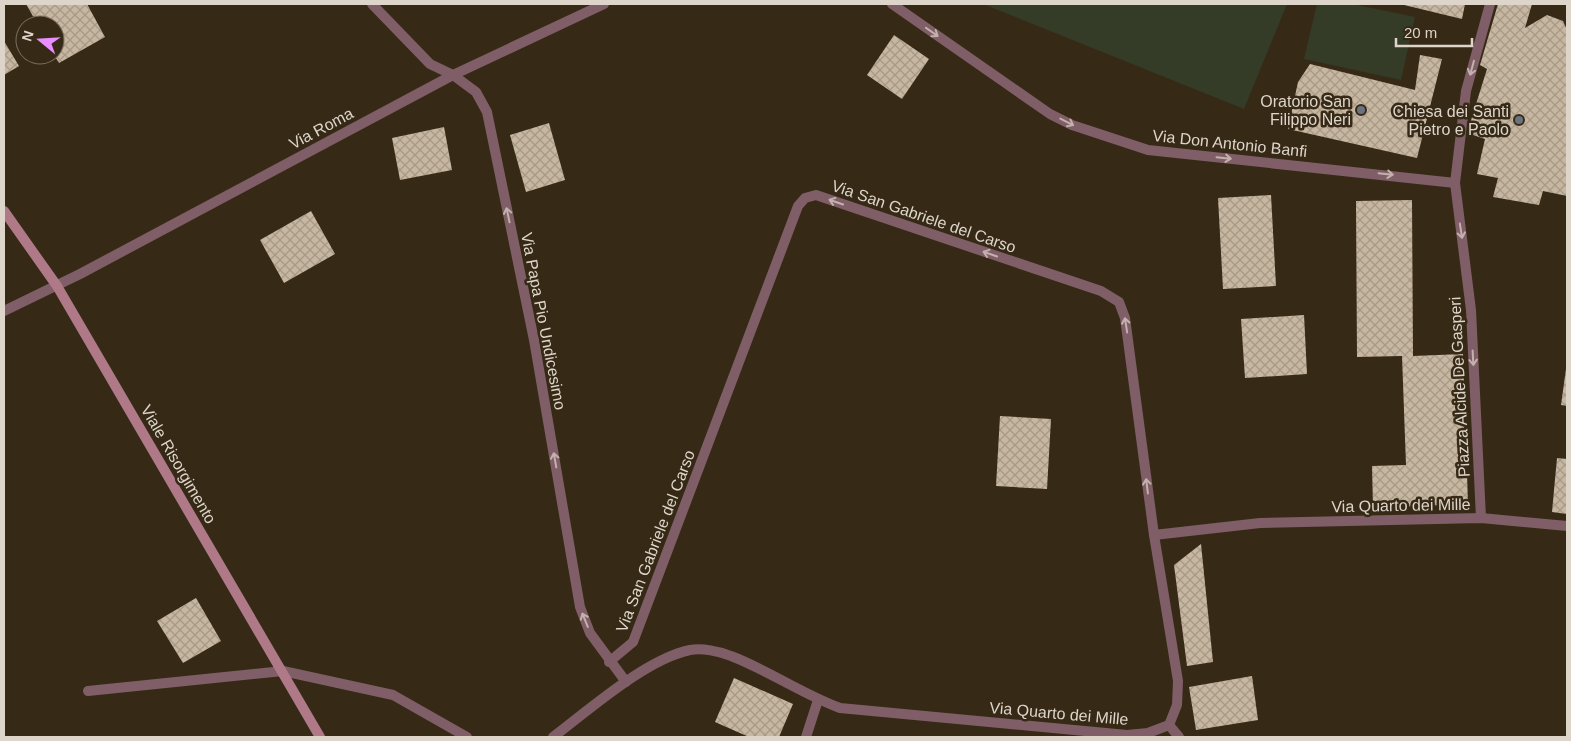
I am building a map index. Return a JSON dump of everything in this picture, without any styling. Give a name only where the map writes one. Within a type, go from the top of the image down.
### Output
[{"type":"street","name":"Via Papa Pio Undicesimo","points":[[372,4],[430,64],[453,75],[476,92],[487,112],[534,340],[580,607],[590,633],[626,682]]},
{"type":"street","name":"Via Roma","points":[[4,311],[57,286],[453,75],[604,4]]},
{"type":"street","name":"Via Don Antonio Banfi","points":[[892,4],[1050,114],[1072,125],[1129,144],[1148,150],[1455,183]]},
{"type":"street","name":"Piazza Alcide De Gasperi","points":[[1481,518],[1470,310],[1455,183],[1466,91],[1490,4]]},
{"type":"street","name":"Via San Gabriele del Carso","points":[[610,662],[633,642],[798,206],[805,198],[816,195],[1101,291],[1119,302],[1125,318],[1154,535]]},
{"type":"street","name":"Viale Risorgimento","points":[[4,211],[57,286],[320,737]]},
{"type":"street","points":[[1481,518],[1567,526]]},
{"type":"street","name":"Via Quarto dei Mille","points":[[1154,535],[1260,523],[1481,518]]},
{"type":"street","points":[[1154,535],[1178,681],[1177,705],[1169,725],[1179,737]]},
{"type":"street","name":"Via Quarto dei Mille","points":[[553,737],[626,682],[666,658],[690,650],[706,650],[730,655],[818,700],[840,708],[1127,735],[1148,733],[1169,725]]},
{"type":"street","points":[[88,692],[283,671],[393,695],[467,737]]},
{"type":"street","points":[[806,737],[818,700]]},
{"type":"green space","points":[[983,4],[1287,4],[1244,109]]},
{"type":"green space","points":[[1317,4],[1352,4],[1415,17],[1401,80],[1304,59]]},
{"type":"building","points":[[26,4],[87,4],[105,37],[65,60],[65,15],[32,15]]},
{"type":"building","points":[[1400,4],[1465,4],[1462,19]]},
{"type":"building","name":"Chiesa dei Santi Pietro e Paolo","points":[[1498,4],[1532,4],[1525,28],[1547,15],[1563,21],[1567,30],[1567,196],[1543,191],[1539,205],[1493,197],[1498,178],[1477,174],[1485,139],[1467,133],[1487,69],[1480,65]]},
{"type":"building","points":[[894,35],[929,59],[902,99],[867,75]]},
{"type":"building","points":[[4,41],[15,59],[15,65],[19,66],[4,75]]},
{"type":"building","name":"Oratorio San Filippo Neri","points":[[1420,55],[1442,59],[1417,158],[1288,129],[1298,82],[1310,64],[1415,90]]},
{"type":"building","points":[[549,123],[565,180],[526,192],[510,135]]},
{"type":"building","points":[[444,127],[452,170],[400,180],[392,138]]},
{"type":"building","points":[[1271,195],[1276,286],[1223,289],[1218,198]]},
{"type":"building","points":[[1412,200],[1413,356],[1463,354],[1468,504],[1373,508],[1372,466],[1406,465],[1402,356],[1357,357],[1356,201]]},
{"type":"building","points":[[311,211],[335,254],[284,283],[260,240]]},
{"type":"building","points":[[1304,315],[1307,374],[1245,378],[1241,319]]},
{"type":"building","points":[[1567,369],[1567,406],[1561,405]]},
{"type":"building","points":[[1000,416],[1051,419],[1047,489],[996,486]]},
{"type":"building","points":[[1557,458],[1567,459],[1567,514],[1552,512]]},
{"type":"building","points":[[1201,544],[1213,662],[1187,666],[1174,565]]},
{"type":"building","points":[[196,598],[221,641],[183,663],[157,621]]},
{"type":"building","points":[[1252,676],[1258,720],[1196,730],[1189,687]]},
{"type":"building","points":[[734,678],[793,704],[779,737],[749,737],[715,722]]},
{"type":"place","name":"Oratorio San Filippo Neri","points":[[1361,110]]},
{"type":"place","name":"Chiesa dei Santi Pietro e Paolo","points":[[1519,120]]}]
